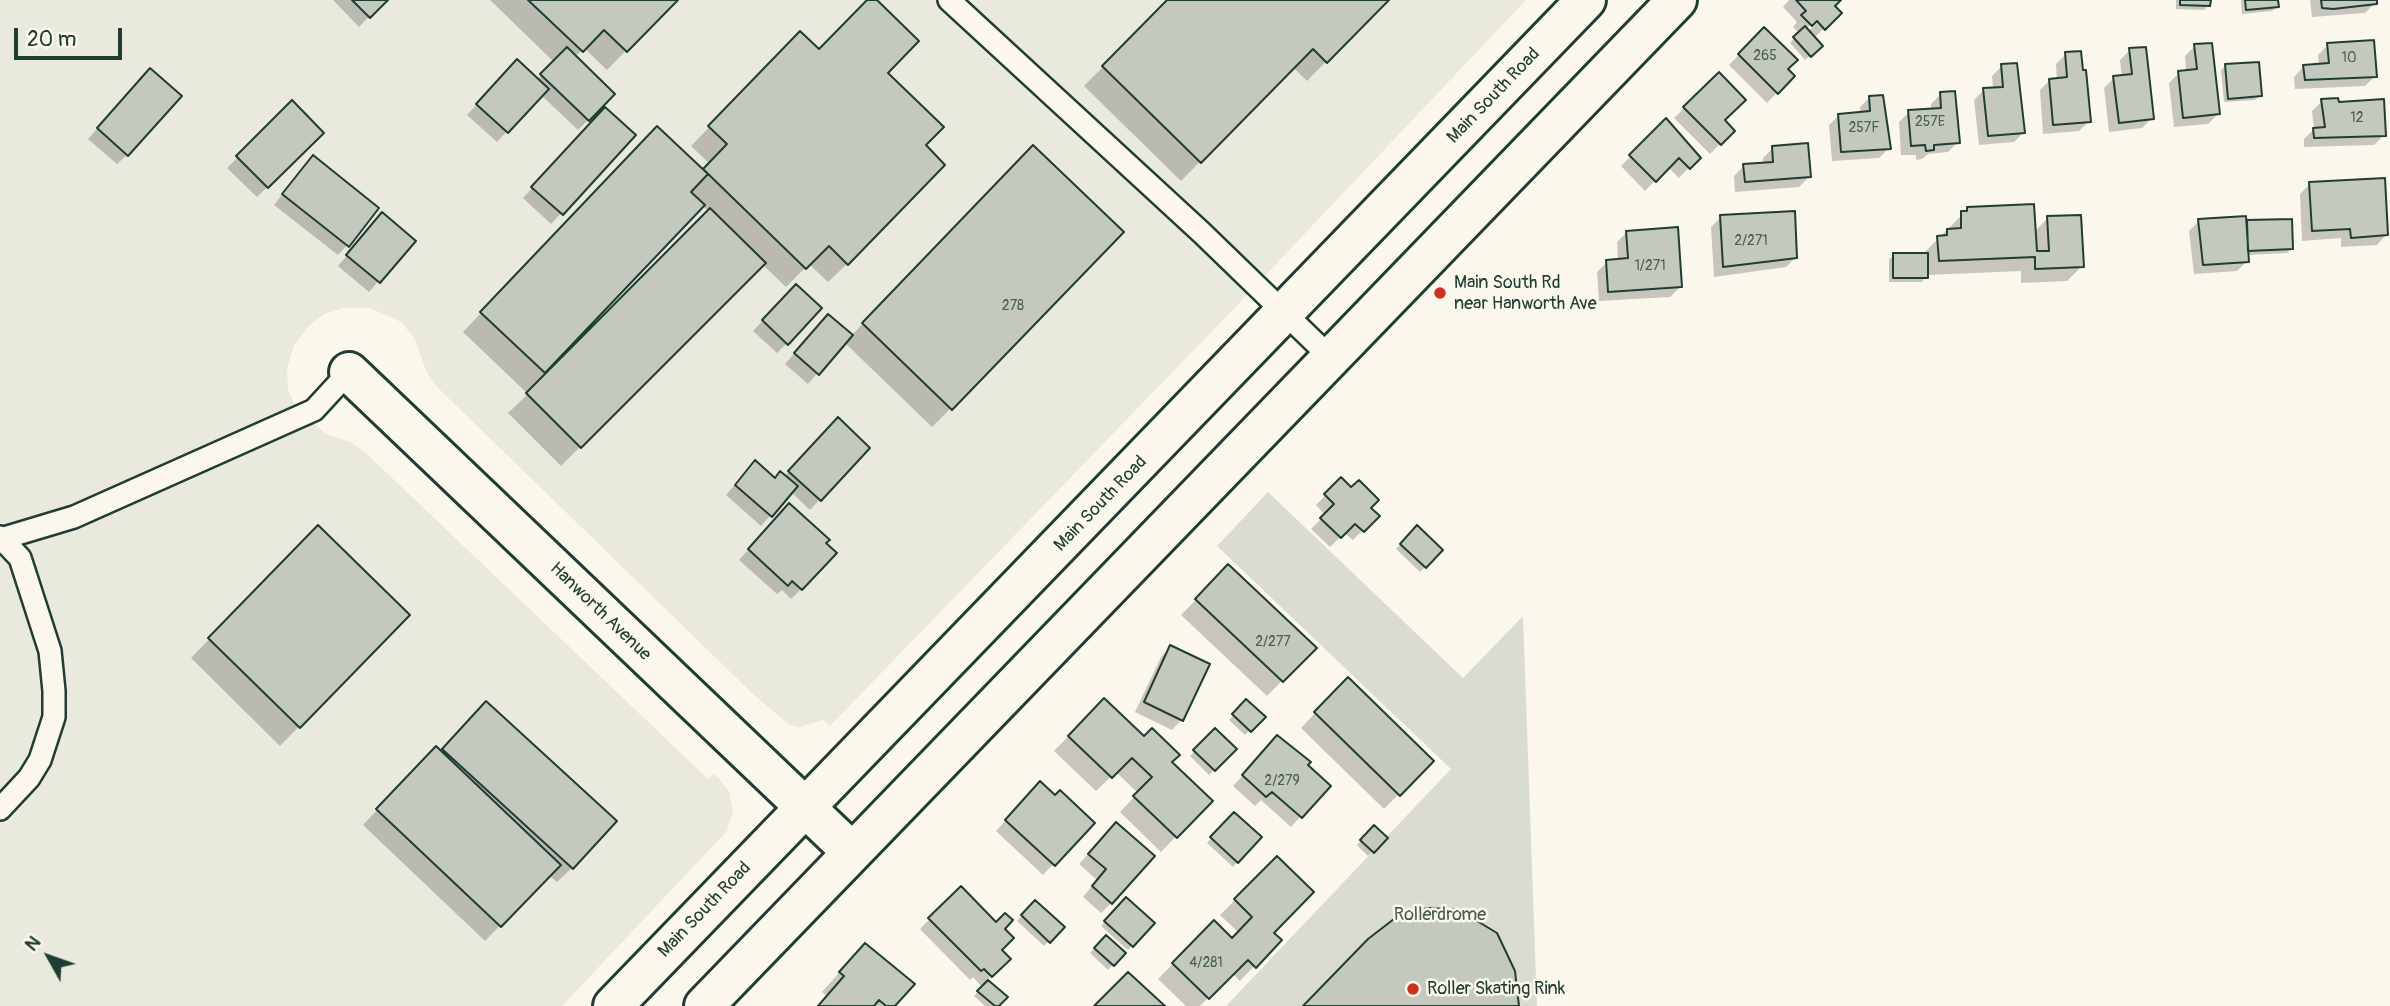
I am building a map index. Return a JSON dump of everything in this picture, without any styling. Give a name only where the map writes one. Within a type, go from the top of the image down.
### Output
[{"type":"main road","name":"Main South Road","points":[[613,1006],[1586,0]]},
{"type":"main road","points":[[704,1006],[1677,0]]},
{"type":"main road","name":"Hanworth Avenue","points":[[349,372],[852,852]]},
{"type":"lane","points":[[949,0],[1330,357]]},
{"type":"lane","points":[[0,809],[29,778],[40,760],[54,717],[50,651],[20,558],[2,538],[74,517],[314,410],[349,372]]},
{"type":"shaded area","points":[[0,0],[1526,0],[1223,320],[830,726],[823,720],[799,727],[788,724],[753,694],[437,387],[427,373],[415,339],[401,322],[370,308],[344,308],[324,314],[308,327],[294,345],[287,369],[288,390],[296,407],[326,434],[350,442],[366,453],[708,779],[714,774],[729,791],[733,811],[727,831],[562,1006],[0,1006]]},
{"type":"green space","name":"Rollerdrome","points":[[1268,492],[1463,678],[1523,616],[1537,1006],[1226,1006],[1451,769],[1217,546]]},
{"type":"building","points":[[352,0],[388,0],[370,18]]},
{"type":"building","points":[[528,0],[678,0],[627,52],[604,30],[583,52]]},
{"type":"building","points":[[867,0],[877,0],[919,41],[888,73],[944,127],[926,145],[945,165],[848,265],[829,246],[806,269],[703,169],[727,144],[708,126],[800,31],[819,49]]},
{"type":"building","points":[[1167,0],[1389,0],[1327,63],[1313,49],[1201,163],[1102,66]]},
{"type":"building","points":[[1796,0],[1841,0],[1835,6],[1842,13],[1825,30],[1817,21],[1812,26],[1801,15],[1806,11]]},
{"type":"building","points":[[2180,0],[2211,0],[2210,6],[2180,5]]},
{"type":"building","points":[[2245,0],[2278,0],[2279,7],[2246,10]]},
{"type":"building","points":[[2321,0],[2377,0],[2377,4],[2333,9],[2322,8]]},
{"type":"building","points":[[1805,26],[1823,46],[1811,57],[1793,37]]},
{"type":"building","points":[[1764,27],[1798,60],[1788,69],[1795,76],[1778,94],[1738,54]]},
{"type":"building","points":[[2374,40],[2377,77],[2305,80],[2303,65],[2329,63],[2327,43]]},
{"type":"building","points":[[2212,43],[2220,114],[2183,118],[2178,71],[2197,69],[2194,44]]},
{"type":"building","points":[[567,47],[615,94],[589,121],[540,74]]},
{"type":"building","points":[[2146,47],[2154,119],[2119,123],[2113,76],[2132,74],[2129,48]]},
{"type":"building","points":[[2081,51],[2083,70],[2086,70],[2091,122],[2053,125],[2049,79],[2067,77],[2065,52]]},
{"type":"building","points":[[517,59],[549,89],[508,133],[476,104]]},
{"type":"building","points":[[2259,62],[2262,96],[2228,99],[2225,64]]},
{"type":"building","points":[[2017,63],[2025,133],[1988,136],[1983,88],[2003,87],[2001,64]]},
{"type":"building","points":[[150,68],[182,96],[128,156],[97,128]]},
{"type":"building","points":[[1719,72],[1746,100],[1725,120],[1735,131],[1721,145],[1683,107]]},
{"type":"building","points":[[1955,91],[1960,143],[1934,145],[1934,150],[1926,151],[1925,145],[1911,146],[1908,110],[1941,108],[1940,92]]},
{"type":"building","points":[[1883,95],[1891,149],[1841,152],[1838,114],[1870,111],[1869,96]]},
{"type":"building","points":[[2338,98],[2339,102],[2384,99],[2386,136],[2314,138],[2313,128],[2325,127],[2321,99]]},
{"type":"building","points":[[292,100],[324,133],[268,188],[236,156]]},
{"type":"building","points":[[605,107],[636,135],[563,215],[531,187]]},
{"type":"building","points":[[1666,118],[1701,158],[1690,169],[1679,158],[1656,182],[1629,155]]},
{"type":"building","points":[[657,126],[708,174],[691,192],[705,205],[545,373],[480,312]]},
{"type":"building","points":[[1808,143],[1811,177],[1745,182],[1743,164],[1773,162],[1772,146]]},
{"type":"building","points":[[1033,145],[1124,232],[952,410],[862,323]]},
{"type":"building","points":[[313,155],[379,208],[349,247],[282,194]]},
{"type":"building","points":[[2385,178],[2388,235],[2351,238],[2350,229],[2312,231],[2309,182]]},
{"type":"building","points":[[2034,204],[2037,251],[2049,251],[2047,216],[2081,215],[2084,267],[2035,269],[2035,257],[1939,261],[1937,236],[1947,235],[1947,229],[1961,228],[1961,211],[1967,211],[1967,207]]},
{"type":"building","points":[[710,208],[766,263],[581,448],[526,393]]},
{"type":"building","points":[[1795,211],[1797,258],[1723,267],[1720,215]]},
{"type":"building","points":[[382,212],[416,241],[380,283],[346,255]]},
{"type":"building","points":[[2246,216],[2249,262],[2203,265],[2198,219]]},
{"type":"building","points":[[2292,219],[2293,249],[2248,251],[2247,220]]},
{"type":"building","points":[[1678,227],[1682,287],[1608,292],[1606,260],[1628,258],[1626,231]]},
{"type":"building","points":[[1893,253],[1928,253],[1928,278],[1893,278]]},
{"type":"building","points":[[796,284],[822,308],[788,345],[762,320]]},
{"type":"building","points":[[828,314],[853,335],[819,375],[794,353]]},
{"type":"building","points":[[838,417],[870,448],[821,501],[788,471]]},
{"type":"building","points":[[755,460],[775,478],[780,471],[798,486],[772,517],[735,485]]},
{"type":"building","points":[[1341,477],[1351,487],[1359,480],[1379,500],[1371,508],[1380,516],[1364,532],[1355,524],[1341,538],[1320,518],[1334,504],[1324,494]]},
{"type":"building","points":[[789,503],[830,540],[826,543],[837,553],[802,590],[792,581],[788,586],[748,549]]},
{"type":"building","points":[[318,525],[410,615],[300,728],[208,638]]},
{"type":"building","points":[[1417,525],[1443,550],[1426,568],[1400,544]]},
{"type":"building","points":[[1228,564],[1317,648],[1283,682],[1195,599]]},
{"type":"building","points":[[1170,645],[1210,664],[1183,721],[1144,702]]},
{"type":"building","points":[[1348,677],[1434,761],[1400,796],[1314,712]]},
{"type":"building","points":[[1104,698],[1144,736],[1152,728],[1180,755],[1172,762],[1213,801],[1177,838],[1133,796],[1152,777],[1132,758],[1112,778],[1068,736]]},
{"type":"building","points":[[1246,699],[1266,717],[1251,732],[1232,714]]},
{"type":"building","points":[[486,701],[617,821],[573,869],[442,749]]},
{"type":"building","points":[[1215,728],[1237,749],[1215,771],[1193,750]]},
{"type":"building","points":[[1277,735],[1311,762],[1308,765],[1331,786],[1302,818],[1272,792],[1266,797],[1242,775]]},
{"type":"building","points":[[436,746],[561,865],[501,927],[376,809]]},
{"type":"building","points":[[1040,781],[1055,795],[1060,790],[1095,823],[1055,866],[1005,820]]},
{"type":"building","points":[[1234,812],[1262,837],[1238,863],[1210,837]]},
{"type":"building","points":[[1116,822],[1155,856],[1112,904],[1092,886],[1106,869],[1088,854]]},
{"type":"building","points":[[1374,825],[1388,838],[1374,853],[1360,840]]},
{"type":"building","points":[[1277,856],[1314,892],[1274,933],[1282,940],[1256,968],[1248,960],[1209,999],[1172,963],[1214,920],[1232,938],[1252,917],[1234,899]]},
{"type":"building","points":[[961,886],[996,922],[1005,913],[1013,920],[1005,929],[1014,938],[1002,950],[1011,959],[992,977],[984,969],[981,971],[928,918]]},
{"type":"building","points":[[1126,897],[1155,923],[1133,947],[1104,921]]},
{"type":"building","points":[[1035,900],[1065,927],[1050,943],[1021,915]]},
{"type":"building","points":[[1430,908],[1459,910],[1497,933],[1515,971],[1519,1006],[1303,1006],[1368,939],[1403,912]]},
{"type":"building","points":[[1106,935],[1126,953],[1114,966],[1094,948]]},
{"type":"building","points":[[865,943],[915,984],[895,1006],[886,1006],[879,1000],[874,1006],[818,1006],[844,976],[839,972]]},
{"type":"building","points":[[1128,972],[1165,1006],[1094,1006]]},
{"type":"building","points":[[988,980],[1008,997],[999,1006],[995,1006],[977,991]]},
{"type":"place","name":"Main South Rd near Hanworth Ave","points":[[1440,293]]},
{"type":"place","name":"Roller Skating Rink","points":[[1413,989]]}]
